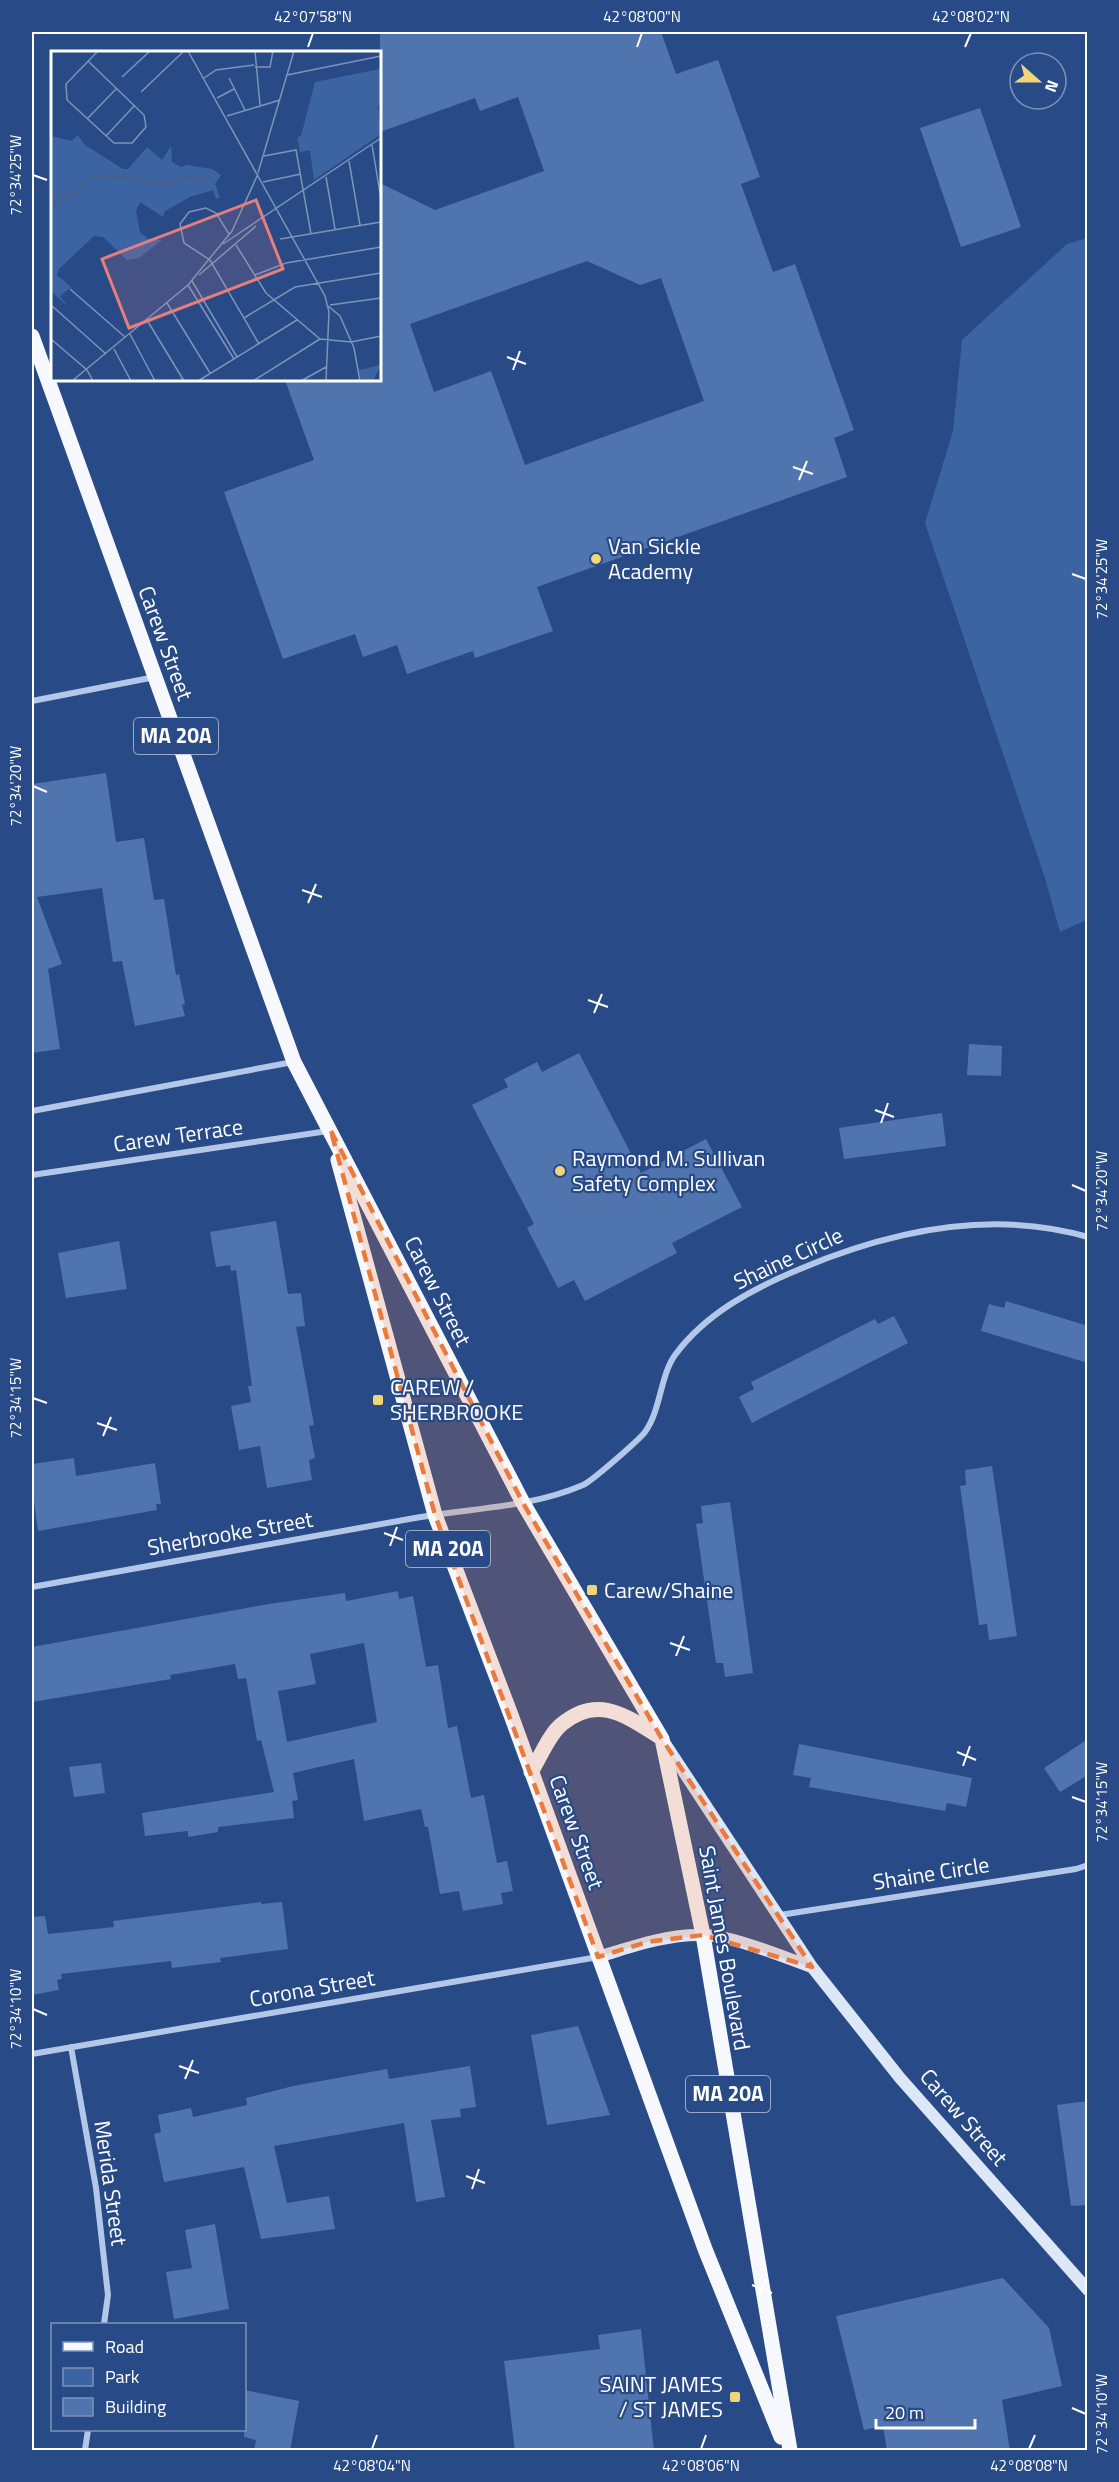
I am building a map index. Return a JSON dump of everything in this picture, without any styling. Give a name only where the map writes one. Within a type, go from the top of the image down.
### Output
[{"type":"main road","name":"Carew Street","points":[[32,336],[294,1062],[523,1503],[662,1739],[780,1915],[812,1967],[900,2078],[1088,2290]]},
{"type":"main road","name":"Carew Street","points":[[331,1131],[435,1515],[598,1957]]},
{"type":"main road","points":[[531,1772],[560,1725],[590,1708],[621,1713],[662,1739]]},
{"type":"main road","name":"Saint James Boulevard","points":[[662,1739],[703,1935],[788,2451]]},
{"type":"main road","points":[[598,1957],[647,1942],[703,1935],[756,1947],[812,1967]]},
{"type":"main road","name":"Saint James Boulevard","points":[[598,1957],[705,2249],[788,2451]]},
{"type":"street","points":[[32,701],[154,677]]},
{"type":"street","points":[[32,1111],[294,1062]]},
{"type":"street","name":"Carew Terrace","points":[[32,1175],[331,1131]]},
{"type":"street","name":"Shaine Circle","points":[[523,1503],[585,1485],[646,1431],[674,1356],[715,1314],[766,1283],[867,1242],[940,1228],[1007,1225],[1041,1227],[1088,1237]]},
{"type":"street","points":[[435,1515],[523,1503]]},
{"type":"street","name":"Sherbrooke Street","points":[[32,1587],[435,1515]]},
{"type":"street","name":"Shaine Circle","points":[[780,1915],[1088,1865]]},
{"type":"street","name":"Corona Street","points":[[32,2054],[598,1957]]},
{"type":"street","name":"Merida Street","points":[[71,2047],[96,2188],[108,2295],[104,2323]]},
{"type":"street","points":[[85,2451],[88,2431]]},
{"type":"highlighted area","points":[[331,1131],[523,1503],[662,1739],[812,1967],[703,1935],[647,1942],[598,1957],[435,1515]]},
{"type":"green space","points":[[1087,238],[1088,919],[1060,932],[1045,878],[925,523],[953,431],[962,340],[1067,244]]},
{"type":"building","points":[[380,32],[661,32],[676,74],[718,60],[760,177],[741,184],[773,272],[795,264],[854,430],[834,438],[847,477],[537,587],[553,631],[475,658],[473,651],[407,674],[397,645],[363,657],[355,634],[283,659],[224,492],[314,460],[285,381],[381,381],[381,183],[435,210],[544,171],[518,97],[480,111],[475,98],[381,132]],"holes":[[[587,261],[640,285],[661,278],[704,401],[525,465],[491,371],[434,392],[410,324]]]},
{"type":"building","points":[[980,108],[1021,227],[961,247],[920,128]]},
{"type":"building","points":[[106,773],[116,842],[144,838],[154,900],[164,899],[176,975],[179,974],[185,1004],[182,1005],[185,1016],[135,1026],[122,961],[113,962],[102,888],[37,897],[62,964],[48,969],[60,1049],[32,1053],[32,784]]},
{"type":"building","points":[[969,1044],[1002,1046],[1001,1076],[967,1075]]},
{"type":"building","name":"Raymond M. Sullivan Safety Complex","points":[[579,1053],[641,1173],[706,1139],[742,1207],[672,1243],[677,1253],[585,1301],[574,1280],[558,1288],[527,1228],[534,1224],[472,1105],[508,1087],[504,1079],[537,1062],[542,1072]]},
{"type":"building","points":[[942,1113],[946,1146],[844,1159],[839,1128]]},
{"type":"building","points":[[276,1221],[288,1294],[301,1293],[305,1326],[296,1327],[314,1425],[309,1426],[315,1458],[309,1460],[312,1480],[267,1488],[260,1446],[239,1450],[231,1406],[251,1402],[248,1386],[252,1386],[236,1270],[231,1271],[230,1265],[216,1267],[210,1232]]},
{"type":"building","points":[[119,1241],[127,1289],[66,1298],[58,1253]]},
{"type":"building","points":[[1006,1301],[1088,1326],[1088,1363],[981,1331],[989,1304],[1004,1308]]},
{"type":"building","points":[[894,1316],[908,1343],[752,1423],[739,1397],[754,1389],[751,1382],[875,1319],[878,1324]]},
{"type":"building","points":[[74,1458],[76,1476],[155,1463],[161,1504],[156,1504],[157,1510],[38,1531],[32,1488],[32,1464]]},
{"type":"building","points":[[992,1466],[1017,1636],[989,1640],[987,1624],[979,1625],[960,1486],[966,1485],[965,1470]]},
{"type":"building","points":[[730,1502],[753,1673],[725,1677],[723,1663],[716,1663],[696,1524],[703,1523],[701,1506]]},
{"type":"building","points":[[398,1591],[399,1599],[413,1596],[426,1667],[438,1665],[448,1728],[457,1726],[471,1798],[484,1795],[497,1863],[507,1861],[513,1891],[501,1893],[503,1904],[463,1911],[459,1891],[440,1894],[428,1827],[425,1827],[421,1809],[364,1821],[354,1759],[293,1773],[298,1800],[292,1801],[294,1818],[218,1827],[218,1832],[188,1837],[188,1831],[145,1836],[142,1813],[274,1792],[261,1740],[257,1741],[246,1678],[238,1679],[235,1664],[170,1675],[171,1679],[32,1702],[32,1647],[269,1604],[345,1593],[346,1601]],"holes":[[[364,1643],[377,1722],[287,1742],[278,1691],[316,1684],[310,1654]]]},
{"type":"building","points":[[1088,1739],[1088,1775],[1060,1792],[1044,1768]]},
{"type":"building","points":[[799,1744],[972,1778],[966,1807],[947,1803],[945,1811],[809,1787],[811,1778],[793,1775]]},
{"type":"building","points":[[101,1763],[105,1793],[74,1797],[69,1767]]},
{"type":"building","points":[[261,1902],[261,1904],[282,1902],[288,1949],[220,1958],[221,1962],[172,1968],[171,1961],[61,1974],[62,1979],[57,1980],[59,1990],[32,1995],[32,1917],[45,1916],[48,1934],[114,1927],[113,1921]]},
{"type":"building","points":[[578,2026],[610,2115],[547,2125],[531,2035]]},
{"type":"building","points":[[470,2066],[476,2107],[460,2109],[461,2117],[431,2120],[445,2197],[416,2202],[404,2123],[274,2146],[287,2203],[329,2196],[335,2229],[261,2239],[244,2167],[164,2182],[154,2134],[161,2132],[158,2115],[191,2108],[193,2117],[247,2105],[246,2098],[293,2086],[387,2069],[389,2079]]},
{"type":"building","points":[[1088,2101],[1088,2205],[1071,2206],[1057,2105]]},
{"type":"building","points":[[215,2224],[229,2309],[174,2319],[166,2272],[192,2268],[185,2230]]},
{"type":"building","points":[[1003,2278],[1049,2328],[1062,2386],[1002,2400],[1010,2451],[887,2451],[883,2426],[864,2430],[836,2316]]},
{"type":"building","points":[[641,2329],[654,2451],[515,2451],[504,2361],[600,2349],[598,2335]]},
{"type":"building","points":[[246,2390],[299,2401],[290,2451],[254,2451],[256,2440],[244,2437]]},
{"type":"place","name":"Van Sickle Academy","points":[[596,559]]},
{"type":"place","name":"Raymond M. Sullivan Safety Complex","points":[[560,1171]]},
{"type":"place","name":"CAREW / SHERBROOKE","points":[[378,1400]]},
{"type":"place","name":"Carew/Shaine","points":[[592,1590]]},
{"type":"place","name":"SAINT JAMES / ST JAMES","points":[[735,2397]]}]
